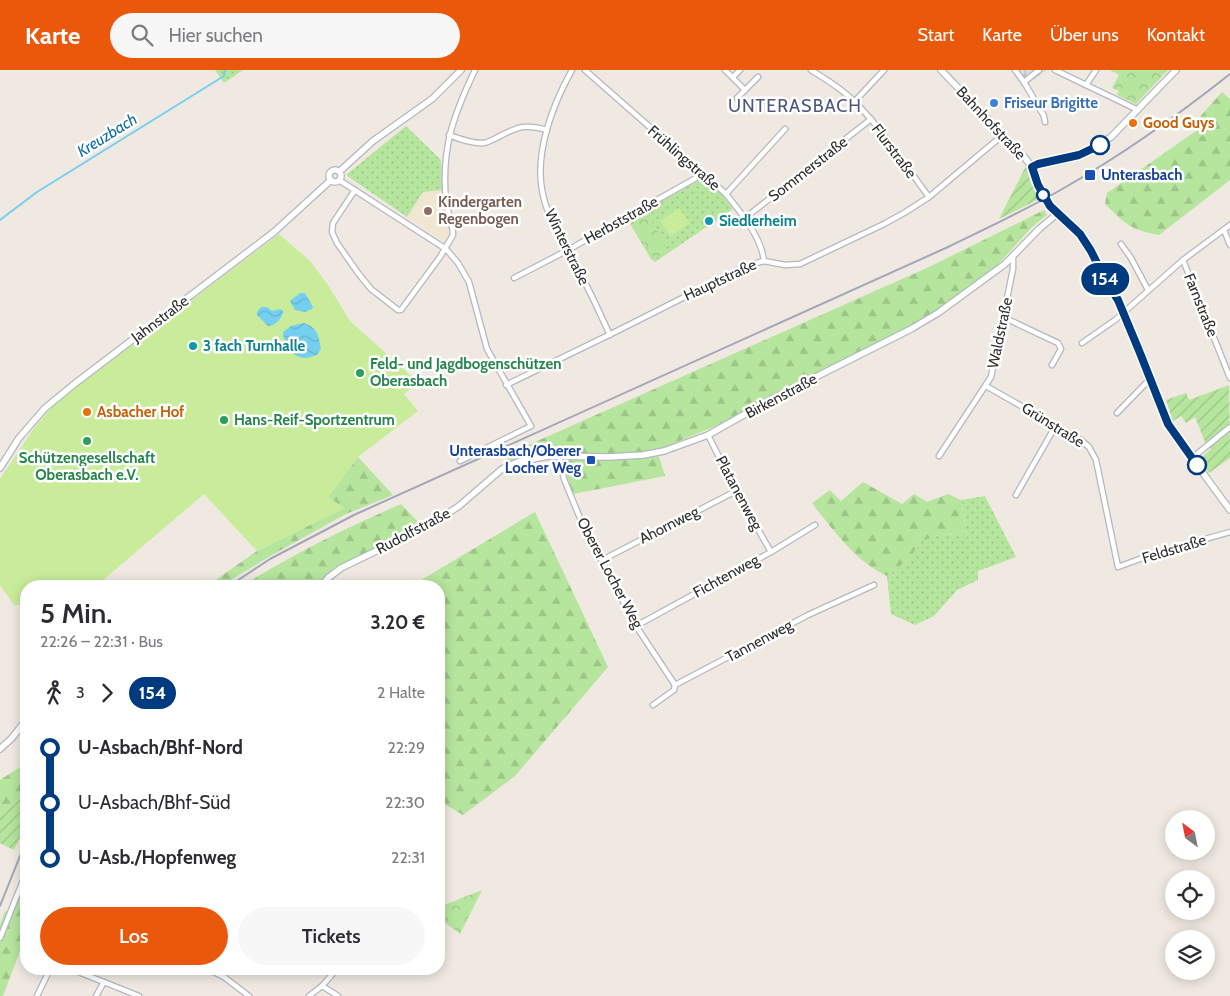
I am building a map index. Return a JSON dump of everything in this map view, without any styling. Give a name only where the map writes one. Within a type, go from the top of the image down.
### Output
[{"type":"street","name":"Jahnstraße","points":[[0,468],[19,438],[45,408],[274,232],[331,180],[329,177],[332,171],[340,171],[373,142],[432,100],[461,70]]},
{"type":"street","points":[[355,190],[333,223],[332,232],[337,244],[371,289],[398,310],[404,308],[446,249],[453,235],[446,202],[445,152],[456,110],[475,70]]},
{"type":"street","name":"Winterstraße","points":[[572,70],[557,100],[547,130],[541,163],[542,190],[551,218],[610,335]]},
{"type":"street","name":"Frühlingstraße","points":[[585,70],[726,194],[745,218],[760,245],[764,260]]},
{"type":"street","points":[[726,70],[745,90]]},
{"type":"street","points":[[733,77],[740,70]]},
{"type":"street","name":"Flurstraße","points":[[811,70],[854,101],[870,119],[929,197]]},
{"type":"street","points":[[854,101],[884,70]]},
{"type":"street","name":"Bahnhofstraße","points":[[941,70],[1004,134],[1032,167],[1038,185],[1050,206],[1080,234],[1088,245],[1123,313],[1168,424],[1230,509]]},
{"type":"street","points":[[1015,70],[1044,116],[1045,122]]},
{"type":"street","points":[[1024,82],[1039,70]]},
{"type":"street","points":[[1055,70],[1138,110]]},
{"type":"street","points":[[1086,86],[1096,70]]},
{"type":"street","points":[[1032,167],[1079,155],[1091,150],[1111,137],[1176,70]]},
{"type":"street","points":[[737,98],[758,78]]},
{"type":"street","name":"Sommerstraße","points":[[745,218],[870,119]]},
{"type":"street","points":[[449,135],[475,143],[483,143],[516,127],[523,126],[547,130]]},
{"type":"street","points":[[726,194],[785,129]]},
{"type":"street","name":"Hauptstraße","points":[[506,385],[746,266],[764,260],[792,266],[806,262],[884,224],[929,197],[1004,134]]},
{"type":"street","points":[[339,180],[341,177],[340,171]]},
{"type":"street","name":"Herbststraße","points":[[514,278],[568,250],[696,178],[701,173]]},
{"type":"street","points":[[331,180],[335,182],[339,180],[446,249],[458,263],[469,282],[484,341],[506,385],[531,426],[460,461]]},
{"type":"street","name":"Waldstraße","points":[[986,279],[1005,264],[1039,229],[1058,214]]},
{"type":"street","points":[[1082,343],[1123,313],[1183,260],[1230,225]]},
{"type":"street","points":[[1224,230],[1230,245]]},
{"type":"street","points":[[1121,244],[1131,258],[1148,290]]},
{"type":"street","name":"Waldstraße","points":[[939,456],[991,377],[1013,269],[1013,256]]},
{"type":"street","name":"Farnstraße","points":[[1183,260],[1230,378]]},
{"type":"street","name":"Birkenstraße","points":[[559,455],[599,457],[643,455],[671,449],[708,434],[772,399],[911,330],[986,279]]},
{"type":"street","points":[[1003,317],[1058,343],[1061,349],[1052,365]]},
{"type":"street","points":[[1117,413],[1150,380]]},
{"type":"street","name":"Grünstraße","points":[[986,386],[1056,425],[1089,447],[1093,453],[1118,568]]},
{"type":"street","points":[[1016,495],[1056,425]]},
{"type":"street","points":[[1192,458],[1230,427]]},
{"type":"street","name":"Platanenweg","points":[[708,434],[736,491],[770,552]]},
{"type":"street","name":"Oberer Locher Weg","points":[[559,455],[564,479],[582,522],[636,626],[675,685]]},
{"type":"street","name":"Rudolfstraße","points":[[326,580],[341,568],[432,524],[459,506],[502,469],[518,462],[559,455]]},
{"type":"street","name":"Ahornweg","points":[[602,560],[736,491]]},
{"type":"street","name":"Fichtenweg","points":[[636,626],[815,525]]},
{"type":"street","name":"Feldstraße","points":[[1118,568],[1156,553],[1230,532]]},
{"type":"street","name":"Tannenweg","points":[[653,705],[674,690],[675,685],[808,615],[874,585]]},
{"type":"street","points":[[0,749],[20,728]]},
{"type":"street","points":[[0,938],[20,888]]},
{"type":"street","points":[[37,996],[47,975]]},
{"type":"street","points":[[87,975],[139,996]]},
{"type":"street","points":[[220,975],[249,996]]},
{"type":"street","points":[[309,996],[332,975]]},
{"type":"street","points":[[96,996],[104,982]]},
{"type":"street","points":[[322,986],[338,996]]},
{"type":"shaded area","points":[[1011,70],[1046,70],[1023,88]]},
{"type":"shaded area","name":"Kindergarten Regenbogen","points":[[442,190],[443,204],[451,232],[448,238],[443,240],[407,217],[424,192]]},
{"type":"green space","points":[[215,70],[243,70],[224,83]]},
{"type":"green space","points":[[1110,70],[1168,70],[1136,104],[1117,95],[1119,91],[1112,88],[1119,75]]},
{"type":"green space","points":[[1222,92],[1230,99],[1230,180],[1159,235],[1142,231],[1123,221],[1105,204],[1107,193],[1196,131],[1197,120]]},
{"type":"green space","points":[[406,126],[441,160],[442,190],[423,192],[407,217],[346,175]]},
{"type":"green space","points":[[1026,166],[1031,184],[1041,198],[999,219]]},
{"type":"green space","points":[[705,179],[717,189],[733,209],[655,262],[651,259],[628,220],[698,181]]},
{"type":"green space","points":[[679,208],[690,223],[671,236],[660,221]]},
{"type":"green space","points":[[1044,210],[1047,215],[1032,227],[994,269],[929,320],[728,421],[657,450],[665,476],[573,494],[560,454],[548,452],[509,462],[506,455],[929,267]]},
{"type":"green space","points":[[649,216],[668,251],[654,259],[634,224]]},
{"type":"green space","name":"Hans-Reif-Sportzentrum","points":[[279,234],[310,261],[328,285],[350,321],[418,382],[404,394],[418,411],[358,457],[328,497],[344,508],[257,551],[204,494],[103,580],[20,580],[20,605],[14,605],[0,585],[0,479],[34,428],[54,404]]},
{"type":"green space","points":[[1229,385],[1230,458],[1209,473],[1200,459],[1211,449],[1205,442],[1195,417],[1186,423],[1181,416],[1173,421],[1166,400],[1186,393],[1189,400]]},
{"type":"green space","points":[[358,457],[393,495],[346,514],[231,580],[216,580],[257,551],[344,508],[328,497]]},
{"type":"green space","points":[[863,482],[902,504],[914,494],[927,502],[948,494],[961,500],[967,538],[957,534],[939,535],[921,541],[909,559],[887,576],[875,570],[845,544],[812,503],[830,490],[841,501]]},
{"type":"green space","points":[[985,496],[1016,557],[978,571],[978,580],[957,590],[934,616],[915,625],[891,614],[887,576],[909,559],[921,541],[939,535],[957,534],[967,537],[961,500]]},
{"type":"green space","points":[[401,504],[422,526],[335,567],[323,580],[252,580],[320,542]]},
{"type":"green space","points":[[535,512],[608,667],[515,776],[463,815],[445,804],[445,580],[421,580]]},
{"type":"green space","points":[[20,767],[20,798],[0,815],[0,780]]},
{"type":"green space","points":[[20,798],[20,838],[14,850],[0,843],[0,815]]},
{"type":"green space","points":[[482,890],[460,934],[445,923],[445,905]]},
{"type":"green space","points":[[20,895],[20,951],[3,996],[0,996],[0,925],[5,911],[12,914]]},
{"type":"water","points":[[300,293],[305,293],[313,307],[312,309],[305,312],[295,310],[290,301]]},
{"type":"water","points":[[261,307],[267,307],[272,311],[281,309],[283,314],[276,323],[268,326],[257,315]]},
{"type":"water","points":[[304,323],[315,330],[321,348],[317,355],[305,358],[293,353],[283,336],[283,332],[291,326]]},
{"type":"waterway","name":"Kreuzbach","points":[[0,220],[37,192],[224,76],[225,70]]},
{"type":"railway","points":[[238,580],[270,559],[354,515],[948,247],[1021,211],[1050,196],[1128,149],[1230,74]]},
{"type":"railway","points":[[0,906],[20,856]]},
{"type":"bus line","name":"154","points":[[1100,145],[1079,155],[1032,167],[1038,185],[1050,206],[1080,234],[1088,245],[1118,300],[1168,424],[1197,465]]},
{"type":"place","name":"Friseur Brigitte","points":[[994,103]]},
{"type":"place","name":"Good Guys","points":[[1133,123]]},
{"type":"place","name":"Unterasbach","points":[[1090,175]]},
{"type":"place","name":"Kindergarten Regenbogen","points":[[428,211]]},
{"type":"place","name":"Siedlerheim","points":[[709,221]]},
{"type":"place","name":"3 fach Turnhalle","points":[[193,346]]},
{"type":"place","name":"Feld- und Jagdbogenschützen Oberasbach","points":[[360,373]]},
{"type":"place","name":"Asbacher Hof","points":[[87,412]]},
{"type":"place","name":"Hans-Reif-Sportzentrum","points":[[224,420]]},
{"type":"place","name":"Schützengesellschaft Oberasbach e.V.","points":[[87,441]]},
{"type":"place","name":"Unterasbach/Oberer Locher Weg","points":[[591,460]]},
{"type":"district","name":"UNTERASBACH","points":[[795,106]]}]
